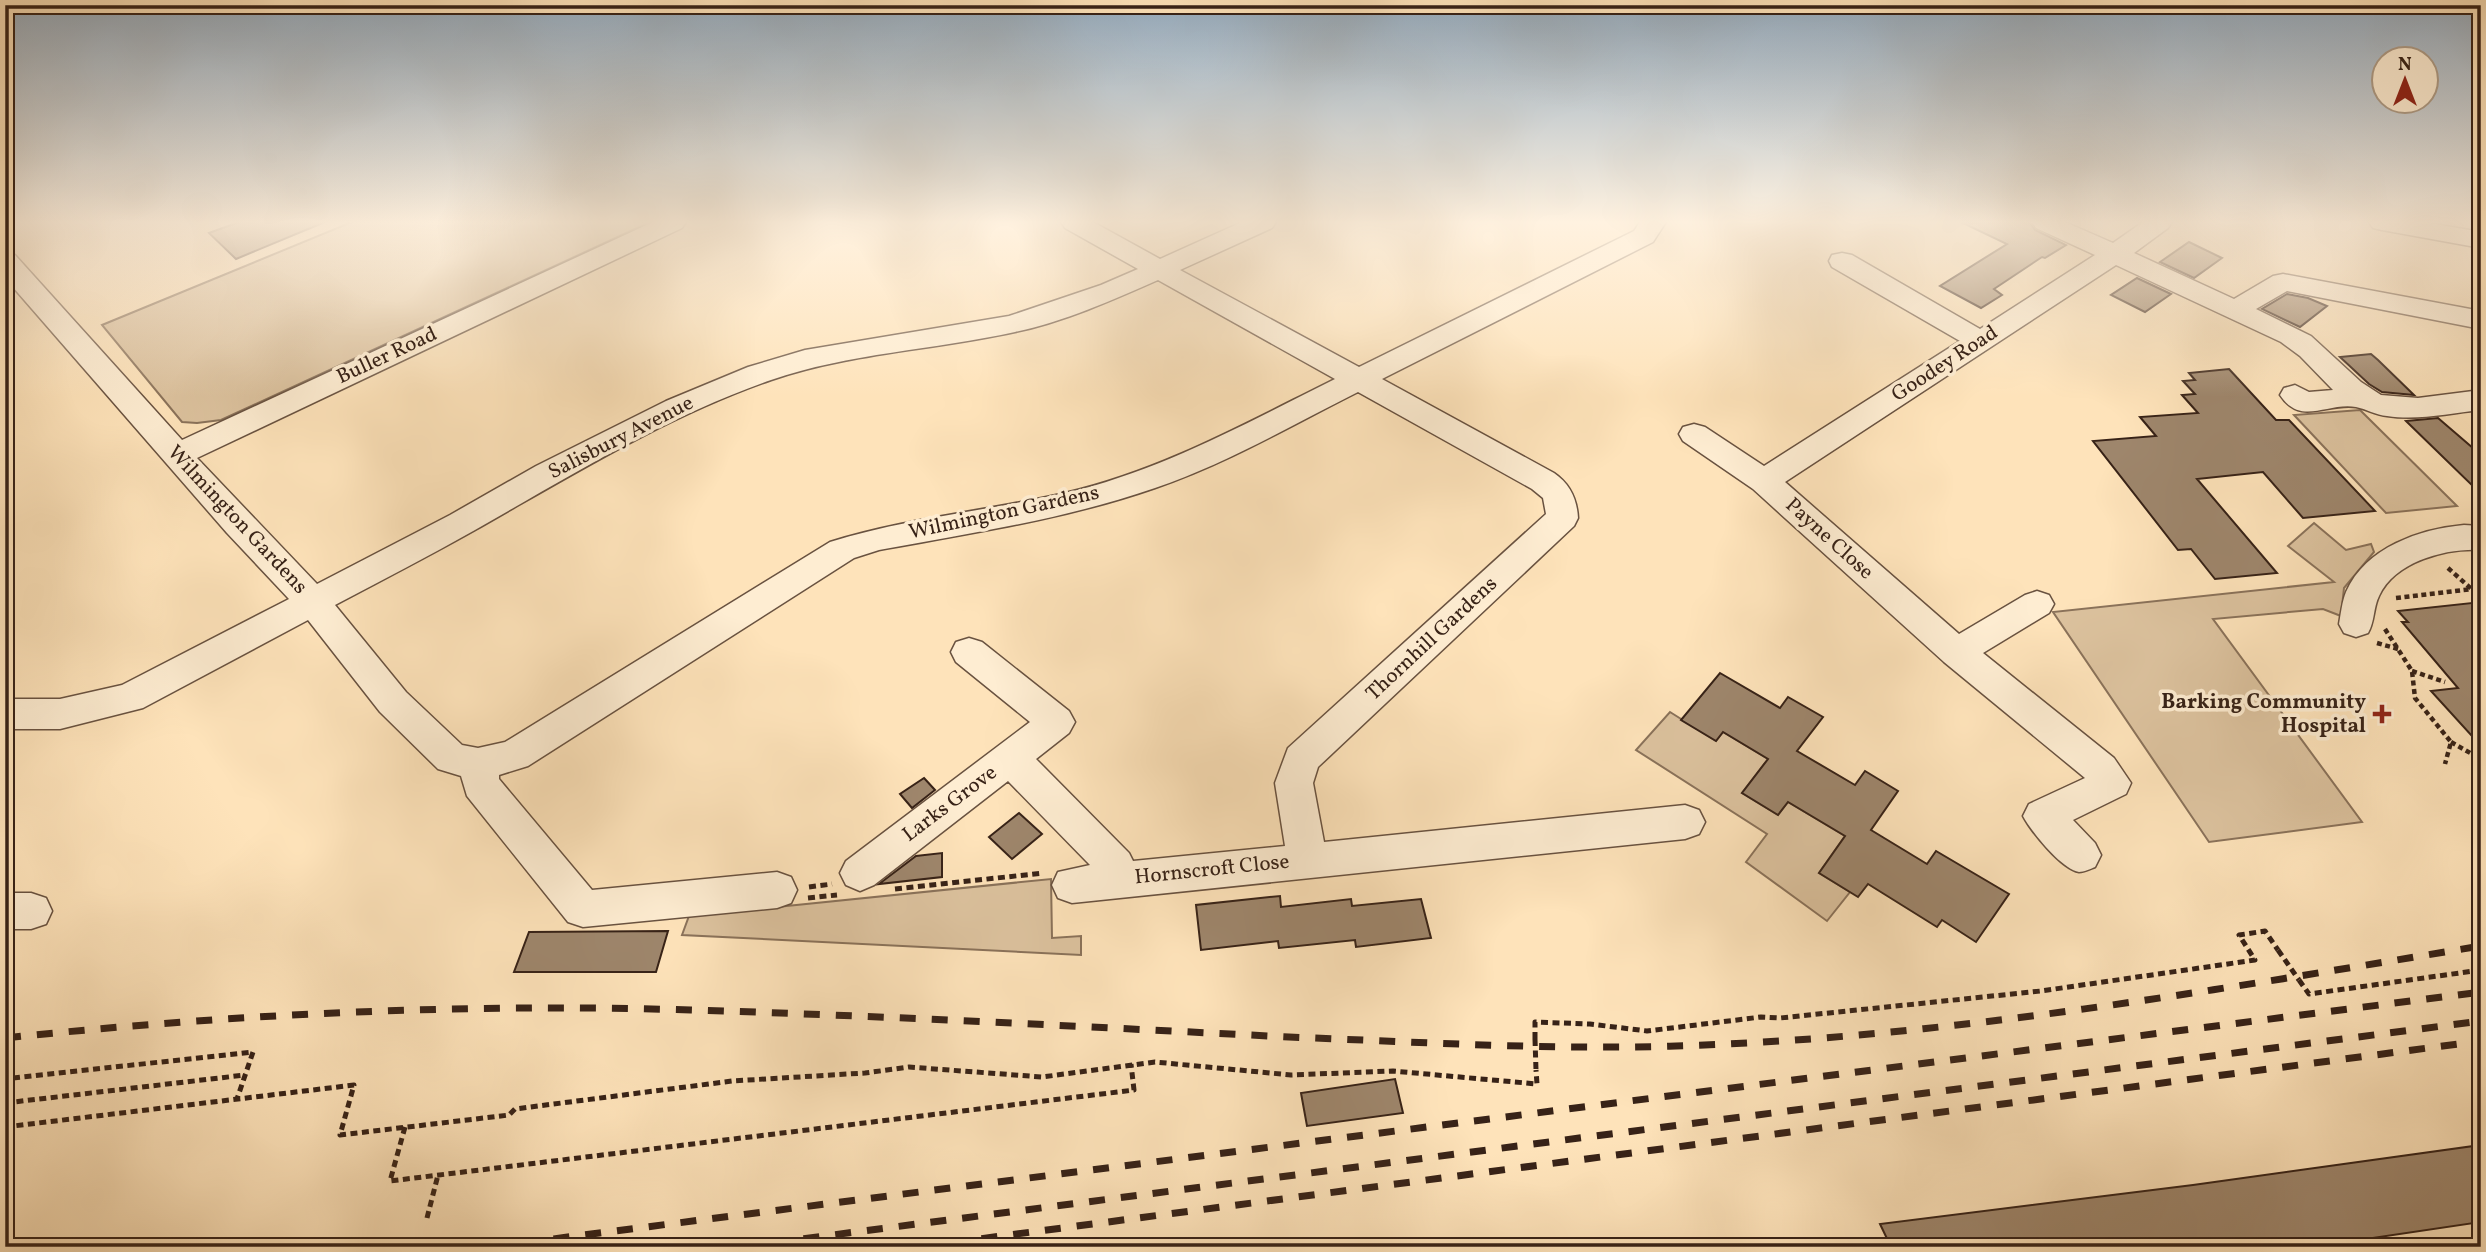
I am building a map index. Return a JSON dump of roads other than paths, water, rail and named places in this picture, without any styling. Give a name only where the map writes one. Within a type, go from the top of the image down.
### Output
[{"type":"street","name":"Wilmington Gardens","points":[[22,280],[239,524],[313,601],[393,702],[452,758],[478,764],[515,755],[842,550],[877,539],[1067,504],[1146,480],[1224,447],[1556,280]]},
{"type":"street","name":"Buller Road","points":[[177,455],[549,280]]},
{"type":"street","name":"Salisbury Avenue","points":[[5,714],[60,714],[130,698],[653,420],[758,374],[805,359],[1014,324],[1111,291],[1134,280]]},
{"type":"street","name":"Thornhill Gardens","points":[[1183,280],[1543,481],[1556,490],[1562,505],[1562,518],[1301,759],[1294,783],[1307,860]]},
{"type":"street","points":[[1876,280],[1980,341]]},
{"type":"street","name":"Goodey Road","points":[[1764,481],[2075,280]]},
{"type":"street","points":[[2171,280],[2238,309],[2306,344],[2360,397]]},
{"type":"street","points":[[2238,309],[2283,282],[2481,320]]},
{"type":"street","points":[[2298,399],[2360,397],[2392,408],[2481,400]]},
{"type":"street","name":"Payne Close","points":[[1694,434],[1764,481],[1957,652],[2101,769],[2112,783],[2043,816],[2081,855]]},
{"type":"street","points":[[2370,621],[2364,589],[2395,557],[2432,543],[2481,538]]},
{"type":"street","points":[[1957,652],[2037,604]]},
{"type":"street","points":[[969,652],[1056,722],[1009,759]]},
{"type":"street","name":"Larks Grove","points":[[860,873],[1009,759],[1040,786],[1115,865],[1117,880]]},
{"type":"street","points":[[478,764],[481,785],[583,909],[777,890]]},
{"type":"street","points":[[1307,860],[1685,822]]},
{"type":"street","name":"Hornscroft Close","points":[[1072,884],[1307,860]]},
{"type":"railway","points":[[5,1038],[347,1012],[605,1008],[840,1015],[1482,1045],[1676,1046],[1879,1033],[1979,1022],[2180,995],[2481,946]]},
{"type":"railway","points":[[490,1247],[2481,992]]},
{"type":"railway","points":[[740,1247],[2481,1021]]},
{"type":"railway","points":[[918,1247],[2481,1041]]},
{"type":"place","name":"Barking Community Hospital","points":[[2382,714]]}]
